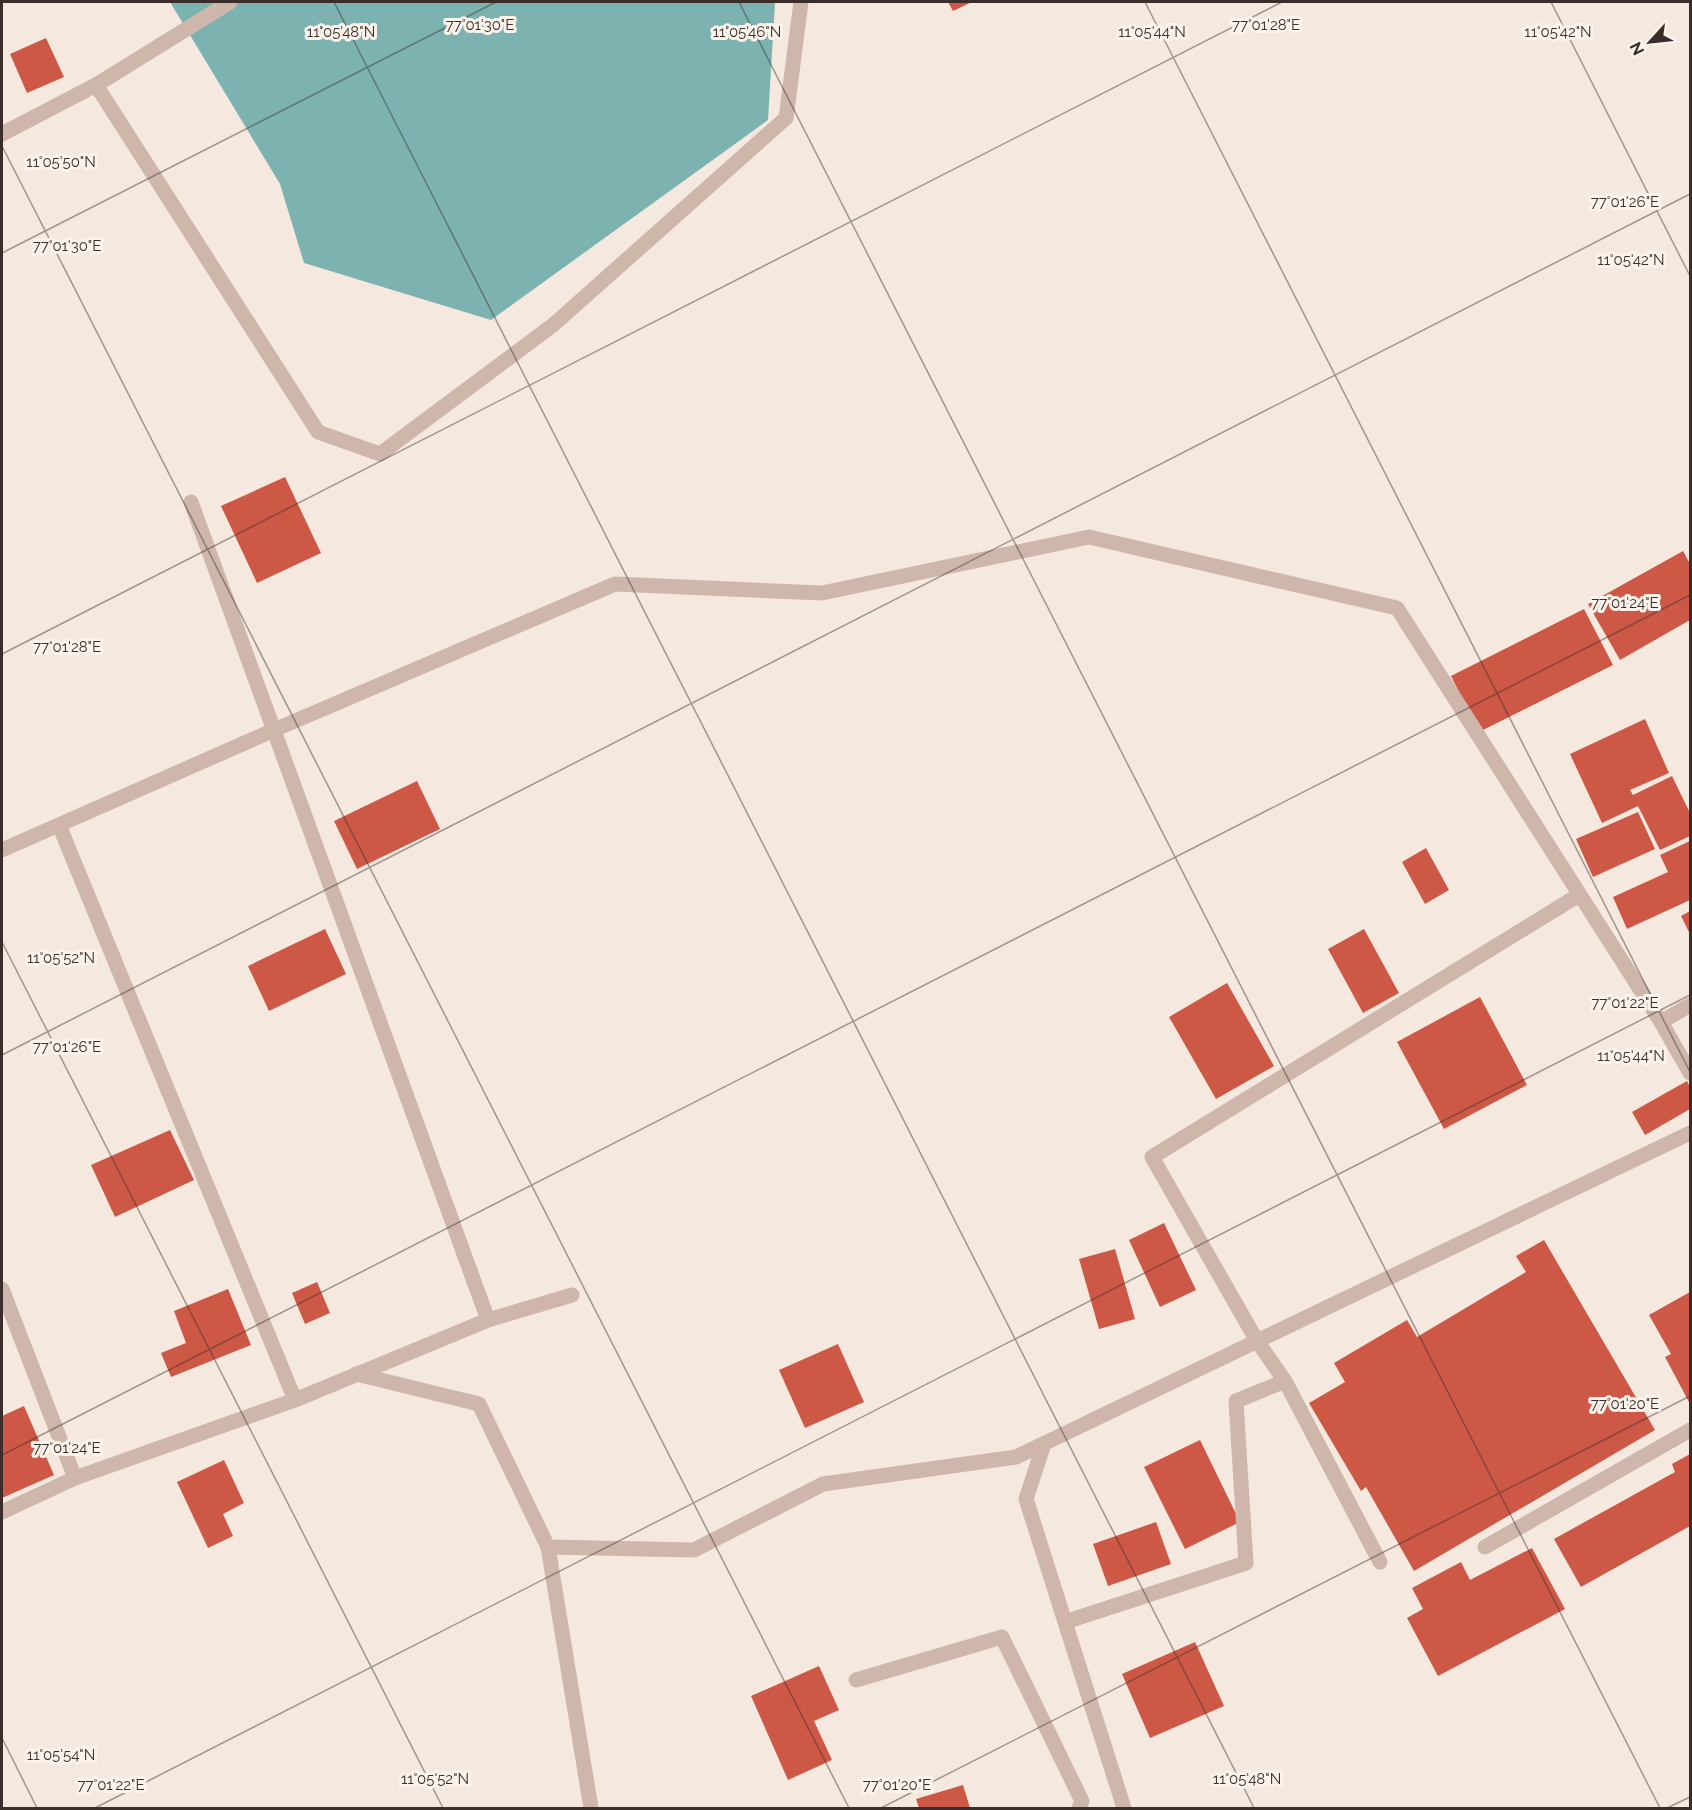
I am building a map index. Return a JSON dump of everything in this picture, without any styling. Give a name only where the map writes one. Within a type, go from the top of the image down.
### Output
[{"type":"street","points":[[2,134],[96,85],[230,2]]},
{"type":"street","points":[[96,85],[318,432],[380,454],[553,325],[786,118],[801,2]]},
{"type":"street","points":[[191,502],[488,1320]]},
{"type":"street","points":[[2,850],[274,730],[615,584],[822,593],[1089,537],[1397,608],[1661,1022],[1690,1073]]},
{"type":"street","points":[[59,825],[295,1400]]},
{"type":"street","points":[[1380,1562],[1285,1381],[1257,1341],[1152,1157],[1579,895]]},
{"type":"street","points":[[1661,1022],[1690,1005]]},
{"type":"street","points":[[548,1547],[694,1550],[823,1484],[1016,1457],[1690,1133]]},
{"type":"street","points":[[2,1289],[75,1479]]},
{"type":"street","points":[[2,1512],[75,1479],[295,1400],[488,1320],[572,1294]]},
{"type":"street","points":[[356,1374],[479,1404],[548,1547],[591,1809]]},
{"type":"street","points":[[1065,1622],[1246,1563],[1236,1401],[1285,1381]]},
{"type":"street","points":[[1485,1547],[1690,1430]]},
{"type":"street","points":[[1044,1444],[1026,1499],[1124,1809]]},
{"type":"street","points":[[856,1680],[1002,1637],[1082,1802],[1079,1809]]},
{"type":"water","points":[[170,2],[775,2],[768,120],[491,320],[304,263],[280,184]]},
{"type":"building","points":[[948,2],[972,2],[953,11]]},
{"type":"building","points":[[46,38],[64,77],[27,93],[10,54]]},
{"type":"building","points":[[285,477],[321,553],[257,583],[221,506]]},
{"type":"building","points":[[1683,551],[1690,564],[1690,620],[1620,660],[1588,604]]},
{"type":"building","points":[[1584,609],[1613,665],[1479,732],[1451,676]]},
{"type":"building","points":[[1645,719],[1669,773],[1630,790],[1633,795],[1672,776],[1690,813],[1690,836],[1660,850],[1638,806],[1602,823],[1570,754]]},
{"type":"building","points":[[417,781],[440,829],[357,869],[334,821]]},
{"type":"building","points":[[1638,812],[1655,849],[1593,877],[1576,839]]},
{"type":"building","points":[[1690,841],[1690,900],[1627,929],[1613,897],[1668,872],[1660,855]]},
{"type":"building","points":[[1426,848],[1449,890],[1425,904],[1402,862]]},
{"type":"building","points":[[1690,911],[1690,934],[1681,916]]},
{"type":"building","points":[[325,929],[346,974],[269,1011],[248,966]]},
{"type":"building","points":[[1364,929],[1399,993],[1363,1013],[1328,949]]},
{"type":"building","points":[[1227,983],[1274,1066],[1216,1099],[1169,1017]]},
{"type":"building","points":[[1480,997],[1527,1085],[1444,1129],[1397,1042]]},
{"type":"building","points":[[1687,1081],[1690,1087],[1690,1109],[1645,1135],[1632,1112]]},
{"type":"building","points":[[170,1130],[194,1180],[115,1217],[91,1165]]},
{"type":"building","points":[[1164,1223],[1196,1290],[1160,1307],[1129,1240]]},
{"type":"building","points":[[1544,1240],[1655,1430],[1414,1571],[1366,1487],[1361,1491],[1309,1403],[1345,1382],[1334,1363],[1407,1320],[1417,1337],[1526,1272],[1516,1256]]},
{"type":"building","points":[[1115,1249],[1135,1319],[1099,1329],[1079,1259]]},
{"type":"building","points":[[317,1282],[330,1313],[305,1324],[292,1293]]},
{"type":"building","points":[[228,1289],[251,1345],[171,1377],[161,1353],[186,1343],[174,1311]]},
{"type":"building","points":[[1690,1292],[1690,1404],[1665,1357],[1671,1354],[1649,1315]]},
{"type":"building","points":[[838,1344],[864,1402],[805,1428],[779,1370]]},
{"type":"building","points":[[24,1406],[54,1475],[2,1498],[2,1416]]},
{"type":"building","points":[[1200,1440],[1240,1522],[1185,1549],[1144,1467]]},
{"type":"building","points":[[1690,1454],[1690,1526],[1581,1587],[1554,1539],[1675,1472],[1672,1464]]},
{"type":"building","points":[[224,1460],[244,1503],[223,1514],[233,1536],[208,1548],[177,1482]]},
{"type":"building","points":[[1156,1522],[1171,1564],[1108,1586],[1093,1544]]},
{"type":"building","points":[[1532,1548],[1565,1609],[1438,1676],[1407,1618],[1423,1609],[1412,1588],[1461,1562],[1470,1580]]},
{"type":"building","points":[[1195,1642],[1224,1706],[1150,1738],[1122,1674]]},
{"type":"building","points":[[819,1666],[839,1710],[814,1721],[832,1760],[788,1780],[751,1696]]},
{"type":"building","points":[[963,1785],[970,1808],[919,1808],[916,1799]]}]
